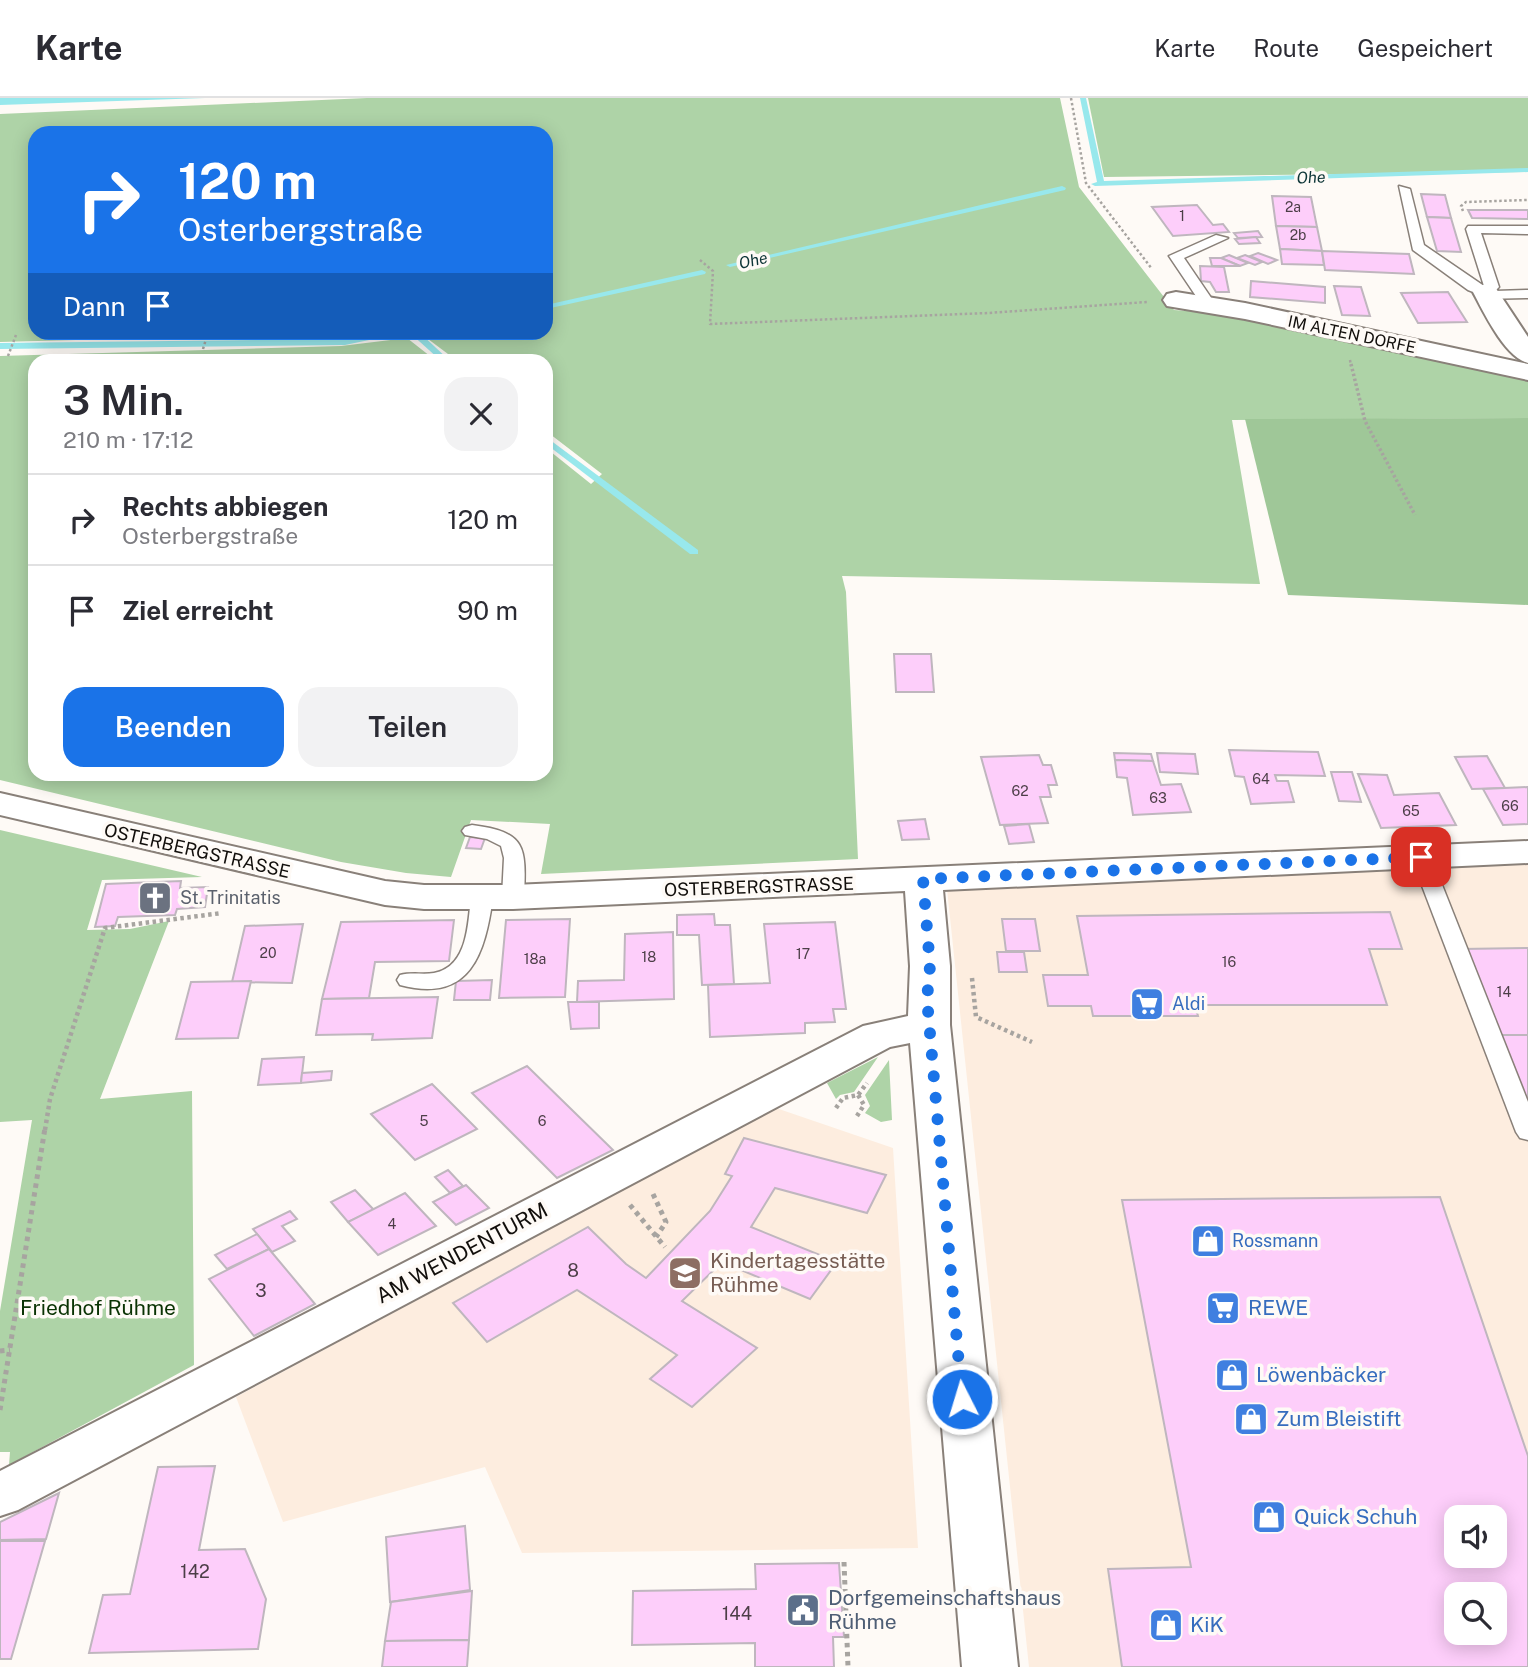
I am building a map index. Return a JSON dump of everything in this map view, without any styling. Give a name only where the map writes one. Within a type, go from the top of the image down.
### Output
[{"type":"street","points":[[1487,294],[1502,322],[1528,355]]},
{"type":"street","name":"IM ALTEN DORFE","points":[[1176,300],[1373,338],[1528,372]]},
{"type":"street","name":"OSTERBERGSTRASSE","points":[[0,804],[385,893],[424,897],[498,897],[1528,852]]},
{"type":"street","points":[[923,879],[930,966],[927,999],[929,1025],[990,1667]]},
{"type":"street","name":"AM WENDENTURM","points":[[0,1494],[878,1036],[929,1025]]},
{"type":"lane","points":[[1404,189],[1418,247],[1487,294],[1528,294]]},
{"type":"lane","points":[[1487,294],[1492,287],[1469,224],[1528,230]]},
{"type":"lane","points":[[1209,305],[1176,256],[1221,238]]},
{"type":"lane","points":[[408,980],[441,979],[464,967],[471,958],[498,897],[514,849],[509,839],[500,835],[472,831]]},
{"type":"lane","points":[[1421,857],[1528,1132]]},
{"type":"path","points":[[1071,98],[1086,183],[1176,300]]},
{"type":"path","points":[[700,260],[712,271],[710,324],[988,313],[1176,300]]},
{"type":"path","points":[[8,356],[16,335]]},
{"type":"path","points":[[1373,338],[1349,347],[1351,377],[1376,446],[1415,515]]},
{"type":"path","points":[[203,349],[206,340]]},
{"type":"path","points":[[0,1410],[50,1099],[105,928],[121,928],[142,920],[222,913]]},
{"type":"path","points":[[976,1017],[1032,1042]]},
{"type":"path","points":[[836,1108],[843,1098],[858,1096],[864,1105],[858,1116]]},
{"type":"path","points":[[648,1185],[666,1223],[656,1237]]},
{"type":"path","points":[[643,1220],[665,1247]]},
{"type":"path","points":[[0,1351],[10,1350]]},
{"type":"path","points":[[844,1562],[848,1667]]},
{"type":"shaded area","points":[[1528,862],[1528,1667],[1029,1667],[947,889]]},
{"type":"shaded area","name":"Kindertagesstätte Rühme","points":[[776,1108],[893,1148],[918,1548],[522,1553],[485,1467],[283,1522],[236,1397]]},
{"type":"green space","points":[[367,98],[1060,98],[1079,187],[1174,310],[1244,315],[1528,378],[1528,418],[1232,420],[1260,584],[842,576],[846,592],[858,859],[541,874],[550,824],[471,820],[451,877],[406,873],[341,862],[0,780],[0,356],[28,355],[28,781],[553,781],[553,454],[591,484],[602,474],[553,436],[553,354],[448,354],[429,340],[553,340],[553,126],[28,126],[28,340],[77,340],[0,342],[0,114]]},
{"type":"green space","points":[[1088,98],[1528,98],[1528,172],[1104,177]]},
{"type":"green space","points":[[410,340],[427,354],[68,354],[341,346]]},
{"type":"green space","points":[[1528,418],[1528,605],[1288,595],[1245,419]]},
{"type":"green space","name":"Friedhof Rühme","points":[[0,830],[202,877],[102,880],[87,930],[130,929],[169,921],[100,1099],[192,1091],[194,1365],[9,1465],[10,1452],[0,1452],[0,1311],[32,1120],[0,1122]]},
{"type":"green space","points":[[878,1057],[854,1092],[840,1095],[836,1099],[827,1083]]},
{"type":"green space","points":[[889,1060],[892,1120],[881,1122],[865,1113],[870,1106],[865,1095]]},
{"type":"water","points":[[0,98],[205,98],[0,105]]},
{"type":"building","points":[[1421,194],[1445,195],[1451,218],[1427,217]]},
{"type":"building","points":[[1272,196],[1311,197],[1317,227],[1276,226]]},
{"type":"building","points":[[1197,205],[1213,225],[1223,224],[1229,232],[1173,236],[1152,207]]},
{"type":"building","points":[[1468,210],[1528,210],[1528,219],[1472,218]]},
{"type":"building","points":[[1427,217],[1451,218],[1461,252],[1437,251]]},
{"type":"building","points":[[1276,226],[1317,227],[1322,251],[1280,249]]},
{"type":"building","points":[[1258,231],[1262,237],[1238,238],[1234,233]]},
{"type":"building","points":[[1256,237],[1260,243],[1239,244],[1235,239]]},
{"type":"building","points":[[1280,249],[1322,251],[1324,265],[1282,264]]},
{"type":"building","points":[[1322,251],[1409,254],[1414,274],[1325,270]]},
{"type":"building","points":[[1258,253],[1277,260],[1268,264],[1250,256]]},
{"type":"building","points":[[1229,255],[1248,263],[1240,266],[1221,258]]},
{"type":"building","points":[[1245,255],[1262,262],[1255,265],[1237,258]]},
{"type":"building","points":[[1210,258],[1221,258],[1240,266],[1212,266]]},
{"type":"building","points":[[1200,266],[1224,267],[1229,292],[1216,292],[1210,282],[1201,281]]},
{"type":"building","points":[[1251,281],[1325,287],[1325,303],[1250,297]]},
{"type":"building","points":[[1334,286],[1361,287],[1370,316],[1342,315]]},
{"type":"building","points":[[1448,292],[1467,322],[1418,323],[1401,293]]},
{"type":"building","points":[[894,654],[931,654],[934,692],[896,692]]},
{"type":"building","points":[[1229,750],[1318,752],[1325,776],[1275,775],[1277,781],[1288,781],[1294,802],[1251,804],[1244,777],[1235,776]]},
{"type":"building","points":[[1114,753],[1151,754],[1153,761],[1115,760]]},
{"type":"building","points":[[1157,753],[1195,754],[1198,774],[1160,772]]},
{"type":"building","points":[[1039,755],[1043,765],[1051,765],[1057,785],[1048,785],[1051,797],[1040,797],[1048,823],[1000,825],[981,757]]},
{"type":"building","points":[[1487,756],[1505,788],[1472,789],[1455,757]]},
{"type":"building","points":[[1115,760],[1153,761],[1161,785],[1181,784],[1191,812],[1133,815],[1127,778],[1117,777]]},
{"type":"building","points":[[1331,772],[1352,772],[1361,802],[1339,801]]},
{"type":"building","points":[[1358,774],[1387,775],[1394,795],[1439,793],[1456,825],[1381,828]]},
{"type":"building","points":[[1528,787],[1528,824],[1503,825],[1483,789]]},
{"type":"building","points":[[925,819],[929,839],[902,840],[898,821]]},
{"type":"building","points":[[1029,824],[1034,842],[1009,844],[1004,826]]},
{"type":"building","points":[[470,837],[485,838],[481,849],[466,848]]},
{"type":"building","name":"St. Trinitatis","points":[[181,881],[180,888],[208,887],[205,907],[177,909],[175,915],[118,917],[115,926],[95,927],[106,884]]},
{"type":"building","points":[[1390,912],[1402,949],[1369,949],[1387,1005],[1195,1005],[1198,1016],[1093,1016],[1091,1006],[1048,1006],[1043,975],[1088,975],[1077,916]]},
{"type":"building","points":[[714,914],[715,925],[730,925],[734,984],[702,985],[699,935],[677,935],[677,915]]},
{"type":"building","points":[[570,919],[565,997],[499,998],[506,920]]},
{"type":"building","points":[[1002,919],[1035,919],[1040,951],[1006,951]]},
{"type":"building","points":[[454,920],[449,961],[375,962],[369,998],[322,999],[341,922]]},
{"type":"building","points":[[835,922],[846,1009],[833,1009],[835,1022],[805,1023],[805,1033],[710,1037],[708,985],[770,983],[764,924]]},
{"type":"building","points":[[303,924],[292,983],[232,982],[245,926]]},
{"type":"building","points":[[673,932],[674,999],[577,1002],[578,981],[624,980],[625,934]]},
{"type":"building","points":[[1528,948],[1528,1035],[1496,1035],[1462,949]]},
{"type":"building","points":[[997,952],[1024,952],[1027,972],[999,972]]},
{"type":"building","points":[[492,980],[490,1000],[454,1000],[456,981]]},
{"type":"building","points":[[251,981],[238,1038],[176,1039],[191,982]]},
{"type":"building","points":[[438,997],[432,1038],[372,1040],[373,1034],[316,1035],[322,999]]},
{"type":"building","points":[[568,1002],[599,1002],[599,1028],[571,1029]]},
{"type":"building","points":[[1496,1035],[1528,1035],[1528,1109]]},
{"type":"building","points":[[304,1057],[301,1083],[258,1085],[262,1059]]},
{"type":"building","points":[[527,1066],[613,1150],[557,1178],[472,1093]]},
{"type":"building","points":[[332,1071],[331,1080],[301,1083],[302,1073]]},
{"type":"building","points":[[432,1084],[477,1129],[415,1160],[371,1114]]},
{"type":"building","points":[[744,1138],[886,1175],[867,1213],[775,1188],[751,1227],[837,1262],[810,1299],[722,1262],[682,1301],[757,1348],[692,1407],[650,1379],[677,1355],[577,1290],[487,1342],[453,1303],[588,1227],[626,1264],[646,1278],[710,1211],[732,1176],[725,1174]]},
{"type":"building","points":[[448,1170],[463,1186],[450,1193],[435,1177]]},
{"type":"building","points":[[466,1185],[489,1208],[456,1225],[433,1202]]},
{"type":"building","points":[[355,1190],[374,1210],[348,1222],[331,1202]]},
{"type":"building","points":[[405,1193],[436,1226],[378,1255],[348,1222]]},
{"type":"building","points":[[1440,1197],[1528,1456],[1528,1667],[1122,1667],[1108,1569],[1191,1567],[1122,1200]]},
{"type":"building","points":[[290,1211],[297,1219],[282,1226],[295,1241],[272,1252],[253,1229]]},
{"type":"building","points":[[257,1234],[269,1249],[227,1269],[215,1255]]},
{"type":"building","points":[[269,1249],[315,1304],[254,1336],[209,1279]]},
{"type":"building","points":[[215,1466],[199,1550],[245,1549],[266,1599],[258,1649],[89,1653],[103,1595],[130,1594],[158,1467]]},
{"type":"building","points":[[59,1493],[46,1539],[0,1540],[0,1522]]},
{"type":"building","points":[[465,1526],[470,1590],[390,1602],[386,1537]]},
{"type":"building","points":[[0,1541],[45,1541],[11,1659],[0,1659]]},
{"type":"building","points":[[839,1563],[844,1637],[833,1637],[834,1667],[755,1667],[755,1643],[632,1645],[633,1591],[756,1589],[755,1564]]},
{"type":"building","points":[[472,1591],[469,1640],[385,1641],[391,1602]]},
{"type":"building","points":[[469,1640],[467,1667],[382,1667],[385,1641]]},
{"type":"waterway","points":[[1083,98],[1101,183]]},
{"type":"waterway","name":"Ohe","points":[[1095,184],[1528,170]]},
{"type":"waterway","name":"Ohe","points":[[730,265],[1062,188]]},
{"type":"waterway","name":"Ohe","points":[[553,305],[702,272]]},
{"type":"waterway","name":"Ohe","points":[[0,346],[357,340]]},
{"type":"waterway","points":[[422,340],[438,354]]},
{"type":"waterway","points":[[553,445],[694,552]]},
{"type":"place","name":"St. Trinitatis","points":[[155,898]]},
{"type":"place","name":"Aldi","points":[[1147,1004]]},
{"type":"place","name":"Rossmann","points":[[1208,1241]]},
{"type":"place","name":"Kindertagesstätte Rühme","points":[[685,1273]]},
{"type":"place","name":"REWE","points":[[1223,1308]]},
{"type":"place","name":"Löwenbäcker","points":[[1232,1375]]},
{"type":"place","name":"Zum Bleistift","points":[[1251,1419]]},
{"type":"place","name":"Quick Schuh","points":[[1269,1517]]},
{"type":"place","name":"Dorfgemeinschaftshaus Rühme","points":[[803,1610]]},
{"type":"place","name":"KiK","points":[[1166,1625]]},
{"type":"route","points":[[962,1399],[927,999],[930,966],[923,879],[1421,857]]}]
